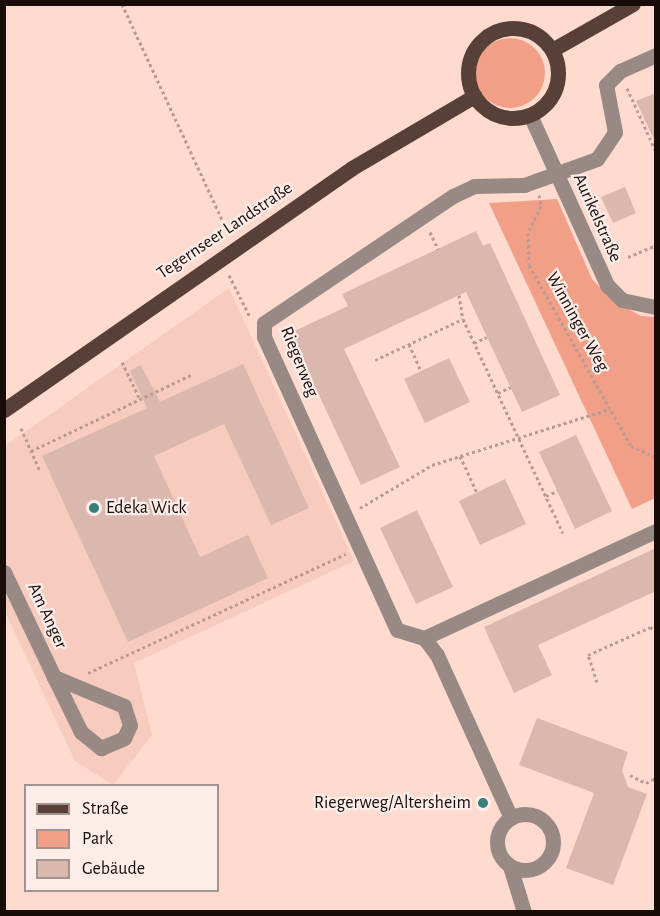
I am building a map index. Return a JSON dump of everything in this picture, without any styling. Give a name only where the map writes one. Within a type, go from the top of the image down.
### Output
[{"type":"main road","points":[[552,50],[633,4]]},
{"type":"main road","points":[[517,28],[543,39],[552,50],[558,69],[556,88],[530,115],[499,115],[474,96],[468,69],[479,43],[490,34],[517,28]]},
{"type":"main road","name":"Tegernseer Landstraße","points":[[4,410],[234,247],[474,96]]},
{"type":"street","points":[[620,71],[656,55]]},
{"type":"street","name":"Riegerweg","points":[[424,638],[397,630],[264,337],[264,322],[453,196],[474,186],[534,182],[597,159],[611,145],[615,132],[606,85],[620,71]]},
{"type":"street","name":"Aurikelstraße","points":[[530,115],[607,285],[622,300],[656,307]]},
{"type":"street","points":[[511,818],[437,655],[424,638],[656,531]]},
{"type":"street","name":"Am Anger","points":[[4,572],[54,677],[87,740],[110,748],[124,738],[130,725],[124,706],[54,677]]},
{"type":"street","points":[[510,866],[537,868],[553,848],[545,822],[528,815],[511,818],[497,839],[500,855],[510,866],[524,912]]},
{"type":"path","points":[[122,4],[234,247]]},
{"type":"path","points":[[620,71],[656,152]]},
{"type":"path","name":"Winninger Weg","points":[[534,182],[541,206],[528,233],[529,265],[631,446],[656,457]]},
{"type":"path","points":[[628,257],[656,245]]},
{"type":"path","points":[[231,279],[249,316],[264,322]]},
{"type":"path","points":[[459,295],[463,319],[563,533]]},
{"type":"path","points":[[375,360],[463,319]]},
{"type":"path","points":[[474,343],[487,337]]},
{"type":"path","points":[[409,344],[422,371]]},
{"type":"path","points":[[122,362],[140,399]]},
{"type":"path","points":[[31,451],[193,374]]},
{"type":"path","points":[[498,393],[511,387]]},
{"type":"path","points":[[345,517],[432,465],[518,436],[610,409]]},
{"type":"path","points":[[21,428],[40,471]]},
{"type":"path","points":[[460,456],[477,492]]},
{"type":"path","points":[[546,496],[557,490]]},
{"type":"path","points":[[86,674],[360,548]]},
{"type":"path","points":[[597,682],[588,655],[650,627],[656,631]]},
{"type":"path","points":[[630,775],[646,783],[656,778]]},
{"type":"shaded area","points":[[229,288],[354,561],[134,663],[152,735],[114,784],[111,784],[75,761],[5,612],[5,446]]},
{"type":"green space","points":[[510,38],[523,41],[535,48],[542,60],[545,73],[542,86],[535,98],[523,105],[510,108],[497,105],[485,98],[478,86],[475,73],[478,60],[485,48],[497,41]]},
{"type":"green space","points":[[557,199],[592,279],[613,301],[641,316],[655,317],[655,498],[632,509],[489,203]]},
{"type":"building","points":[[656,93],[656,144],[636,101]]},
{"type":"building","points":[[625,187],[636,213],[613,223],[601,197]]},
{"type":"building","points":[[476,231],[483,246],[490,243],[560,395],[522,412],[466,292],[344,349],[400,467],[361,485],[290,333],[348,306],[342,294]]},
{"type":"building","points":[[449,358],[470,402],[425,423],[404,379]]},
{"type":"building","points":[[243,364],[309,508],[271,525],[224,424],[154,456],[200,557],[248,535],[268,578],[128,642],[42,456],[147,408],[130,371],[141,365],[160,402]]},
{"type":"building","points":[[576,435],[612,511],[575,529],[539,452]]},
{"type":"building","points":[[505,479],[526,524],[480,545],[459,501]]},
{"type":"building","points":[[417,510],[453,587],[416,604],[380,528]]},
{"type":"building","points":[[656,548],[656,591],[538,645],[552,675],[514,693],[484,627]]},
{"type":"building","points":[[537,718],[628,752],[622,770],[628,787],[647,794],[613,885],[566,868],[594,793],[519,765]]},
{"type":"place","name":"Edeka Wick","points":[[94,508]]},
{"type":"place","name":"Riegerweg/Altersheim","points":[[483,803]]}]
